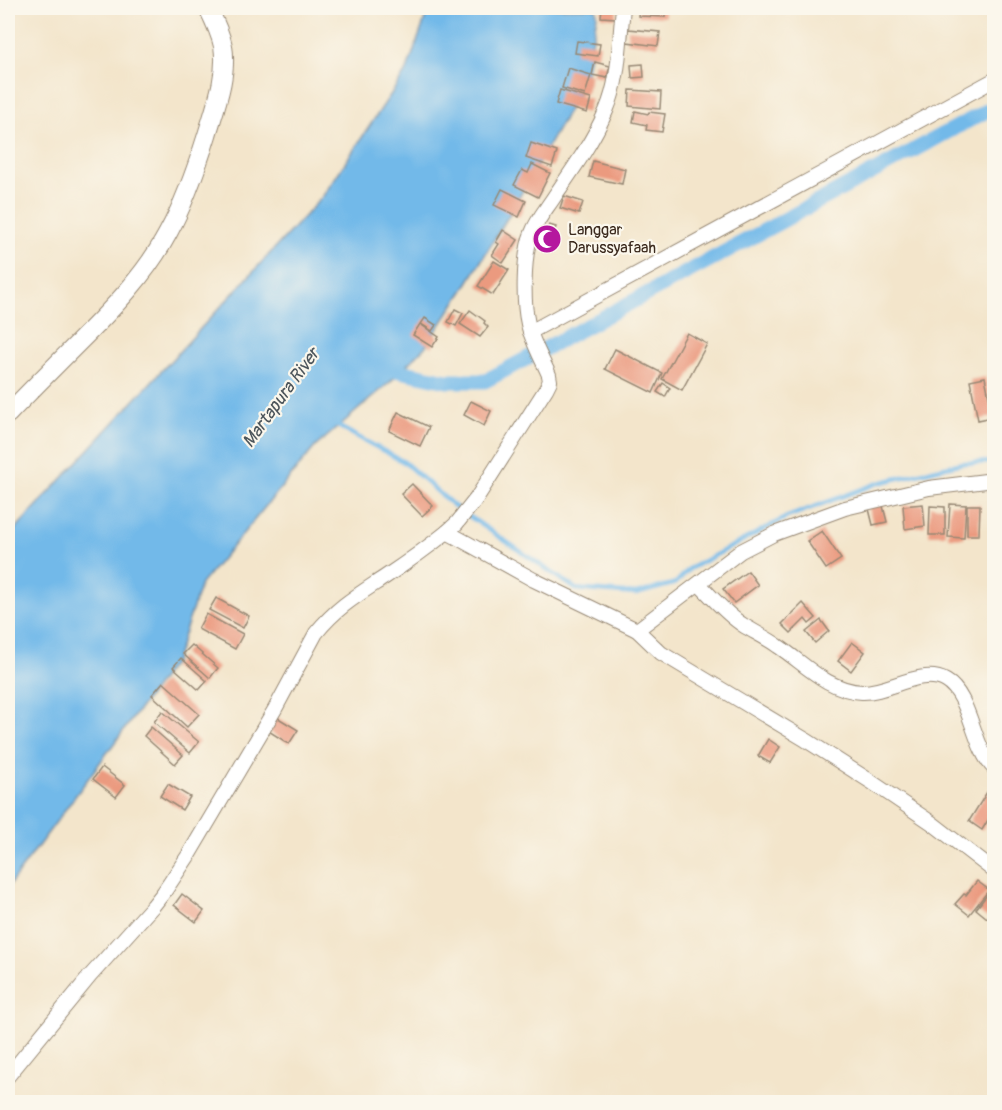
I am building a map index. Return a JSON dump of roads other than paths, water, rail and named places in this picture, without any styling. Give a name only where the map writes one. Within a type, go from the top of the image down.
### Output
[{"type":"street","points":[[8,414],[111,310],[137,279],[168,234],[202,150],[220,87],[224,60],[223,47],[208,8]]},
{"type":"street","points":[[8,1076],[90,976],[164,892],[188,856],[275,709],[303,654],[323,624],[346,602],[421,552],[452,527],[476,499],[546,389],[549,375],[531,335],[524,297],[531,234],[580,159],[606,111],[613,92],[618,65],[623,8]]},
{"type":"street","points":[[531,335],[994,80]]},
{"type":"street","points":[[637,630],[697,586],[722,564],[756,542],[845,508],[929,488],[994,480]]},
{"type":"street","points":[[452,527],[534,580],[637,630],[661,653],[870,781],[932,823],[994,871]]},
{"type":"street","points":[[697,586],[728,614],[835,686],[861,692],[928,677],[936,677],[949,683],[966,710],[985,757],[994,768]]},
{"type":"water","name":"Martapura River","points":[[429,8],[596,8],[597,15],[585,81],[509,215],[463,291],[425,347],[390,382],[315,447],[201,584],[175,661],[8,887],[8,537],[323,196],[407,70]]},
{"type":"waterway","points":[[381,367],[447,381],[485,381],[994,107]]},
{"type":"waterway","points":[[334,424],[404,462],[454,506],[576,589],[636,594],[676,583],[689,569],[787,517],[878,483],[962,463],[994,462]]},
{"type":"place","name":"Langgar Darussyafaah","points":[[547,239]]}]
